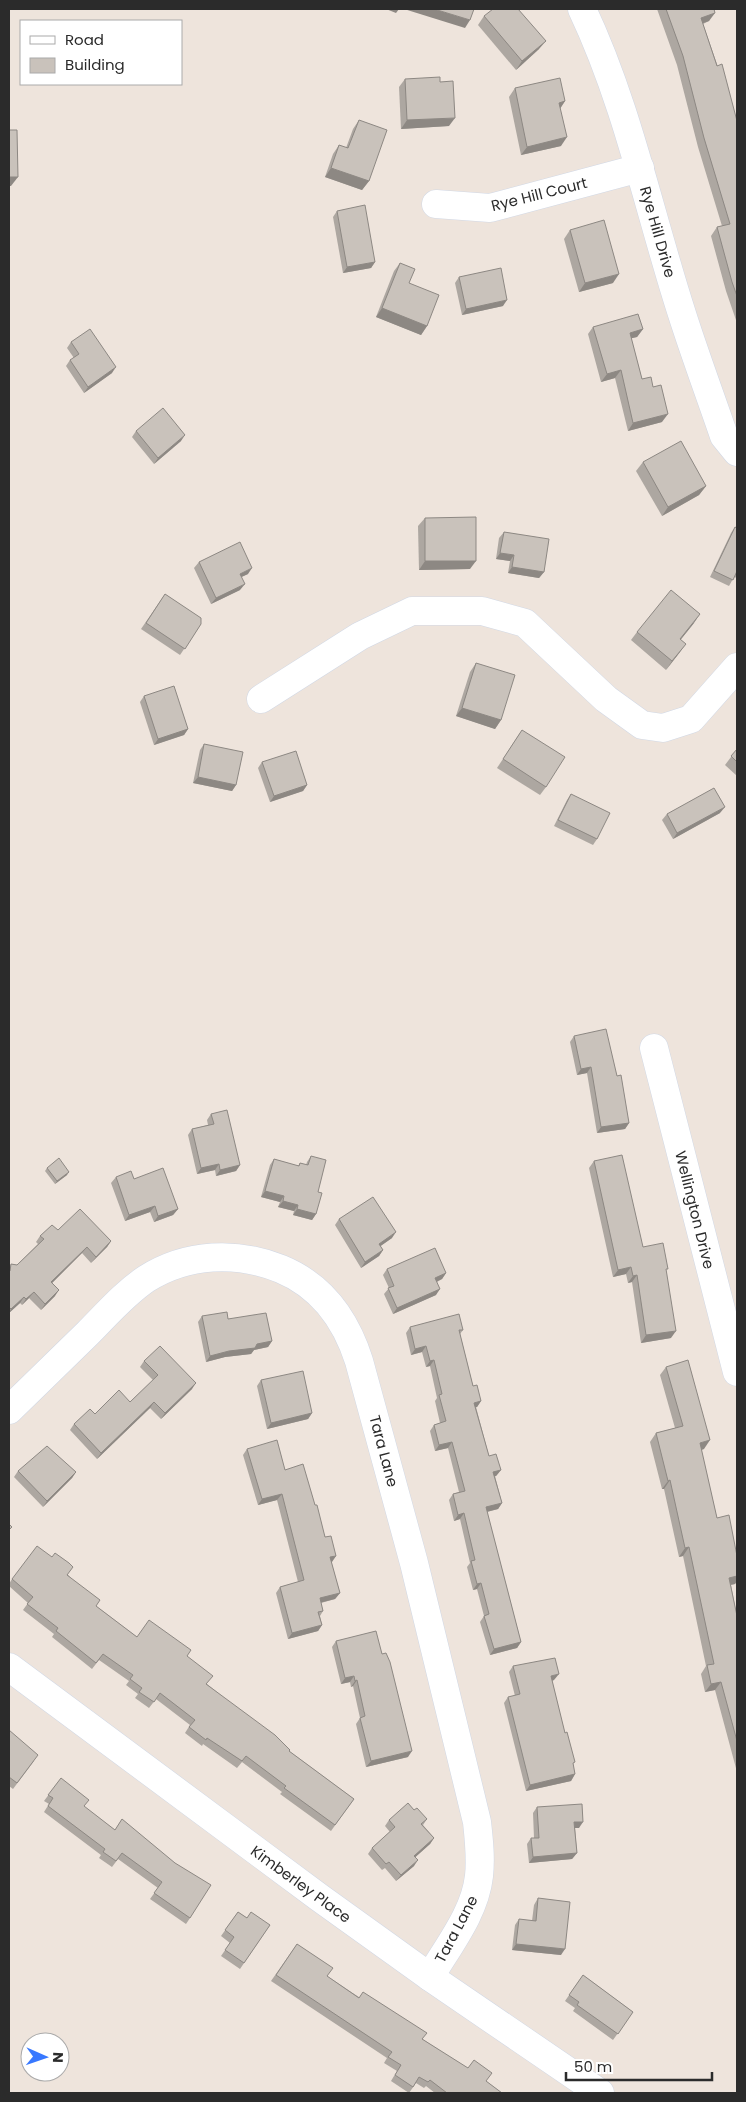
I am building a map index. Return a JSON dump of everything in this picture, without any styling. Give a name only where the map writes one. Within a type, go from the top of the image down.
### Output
[{"type":"street","name":"Rye Hill Drive","points":[[582,9],[598,44],[640,168],[682,314],[724,436],[737,452]]},
{"type":"street","name":"Rye Hill Court","points":[[436,204],[490,208],[640,168]]},
{"type":"street","points":[[261,699],[360,636],[412,611],[482,611],[525,623],[563,656],[606,699],[642,725],[663,728],[691,719],[737,667]]},
{"type":"street","name":"Wellington Drive","points":[[654,1048],[731,1331],[737,1372]]},
{"type":"street","name":"Tara Lane","points":[[9,1410],[131,1292],[159,1272],[199,1259],[220,1256],[243,1258],[262,1261],[284,1270],[317,1291],[341,1319],[352,1338],[359,1361],[414,1563],[477,1822],[480,1854],[479,1877],[474,1898],[458,1931],[430,1977]]},
{"type":"street","name":"Kimberley Place","points":[[9,1667],[289,1876],[430,1977],[600,2093]]},
{"type":"building","points":[[434,9],[474,9],[470,20]]},
{"type":"building","points":[[493,9],[518,9],[546,41],[522,61],[484,16]]},
{"type":"building","points":[[666,9],[714,9],[715,13],[701,18],[717,66],[722,64],[737,121],[737,296],[717,227],[730,224],[704,138],[683,56]]},
{"type":"building","points":[[440,77],[440,82],[453,81],[455,118],[407,120],[405,79]]},
{"type":"building","points":[[560,78],[565,101],[559,103],[567,137],[527,147],[515,88]]},
{"type":"building","points":[[359,120],[387,130],[369,181],[331,168],[339,145],[348,148]]},
{"type":"building","points":[[9,130],[17,130],[18,177],[9,177]]},
{"type":"building","points":[[365,205],[375,262],[347,267],[337,211]]},
{"type":"building","points":[[604,220],[619,274],[585,283],[570,230]]},
{"type":"building","points":[[400,263],[415,269],[409,283],[439,295],[427,326],[382,308]]},
{"type":"building","points":[[501,268],[507,300],[466,309],[459,277]]},
{"type":"building","points":[[638,314],[643,329],[630,333],[642,379],[651,377],[653,387],[661,385],[668,414],[633,423],[621,370],[607,374],[593,327]]},
{"type":"building","points":[[90,329],[116,367],[88,387],[70,360],[79,354],[71,342]]},
{"type":"building","points":[[163,408],[185,435],[158,458],[136,431]]},
{"type":"building","points":[[681,441],[706,486],[668,507],[643,462]]},
{"type":"building","points":[[476,517],[476,561],[425,561],[425,518]]},
{"type":"building","points":[[735,527],[737,528],[737,571],[733,580],[714,571]]},
{"type":"building","points":[[504,532],[549,539],[544,572],[512,567],[514,555],[500,553]]},
{"type":"building","points":[[240,542],[252,568],[240,574],[245,584],[216,598],[199,562]]},
{"type":"building","points":[[671,590],[700,614],[680,639],[686,644],[672,661],[637,632]]},
{"type":"building","points":[[165,594],[201,618],[201,624],[185,649],[146,623]]},
{"type":"building","points":[[476,663],[515,675],[501,720],[462,708]]},
{"type":"building","points":[[174,686],[188,729],[158,739],[144,696]]},
{"type":"building","points":[[522,730],[565,757],[546,787],[503,759]]},
{"type":"building","points":[[204,744],[243,752],[236,785],[198,777]]},
{"type":"building","points":[[737,749],[737,762],[731,756]]},
{"type":"building","points":[[296,751],[307,785],[274,796],[262,762]]},
{"type":"building","points":[[714,788],[725,807],[677,833],[667,814]]},
{"type":"building","points":[[571,794],[610,813],[597,839],[558,820]]},
{"type":"building","points":[[606,1029],[617,1076],[621,1075],[629,1123],[601,1127],[591,1067],[581,1069],[574,1036]]},
{"type":"building","points":[[227,1110],[240,1165],[220,1170],[219,1164],[201,1168],[192,1129],[214,1124],[211,1114]]},
{"type":"building","points":[[622,1155],[643,1247],[663,1243],[676,1331],[646,1335],[637,1275],[633,1276],[631,1267],[618,1270],[594,1161]]},
{"type":"building","points":[[311,1156],[326,1160],[318,1192],[322,1193],[316,1214],[297,1209],[298,1205],[283,1201],[284,1196],[265,1191],[274,1159],[299,1166],[300,1163],[308,1165]]},
{"type":"building","points":[[59,1158],[69,1172],[57,1181],[47,1168]]},
{"type":"building","points":[[163,1168],[178,1209],[158,1216],[155,1206],[129,1215],[116,1177],[131,1171],[134,1179]]},
{"type":"building","points":[[373,1197],[396,1232],[379,1244],[383,1250],[365,1262],[339,1219]]},
{"type":"building","points":[[80,1209],[111,1241],[96,1257],[87,1247],[51,1282],[59,1290],[45,1304],[34,1292],[26,1299],[24,1297],[11,1309],[9,1307],[9,1272],[11,1264],[17,1265],[44,1239],[40,1236],[52,1225],[58,1230]]},
{"type":"building","points":[[435,1248],[446,1273],[435,1278],[440,1289],[397,1308],[388,1288],[394,1286],[387,1269]]},
{"type":"building","points":[[227,1312],[228,1319],[266,1313],[272,1341],[257,1344],[255,1348],[229,1351],[210,1356],[202,1316]]},
{"type":"building","points":[[459,1314],[463,1330],[459,1330],[473,1386],[477,1385],[481,1401],[474,1403],[489,1456],[496,1454],[501,1470],[493,1472],[502,1503],[486,1507],[521,1642],[494,1649],[484,1616],[489,1614],[481,1583],[477,1584],[471,1561],[475,1560],[464,1513],[458,1515],[453,1494],[465,1491],[452,1442],[439,1445],[434,1425],[446,1421],[439,1395],[442,1394],[434,1360],[430,1361],[426,1346],[415,1349],[410,1327]]},
{"type":"building","points":[[160,1346],[196,1383],[165,1413],[154,1402],[101,1453],[74,1424],[90,1409],[95,1414],[119,1390],[130,1402],[158,1375],[144,1361]]},
{"type":"building","points":[[688,1360],[710,1440],[700,1443],[717,1518],[729,1515],[737,1556],[737,1576],[729,1578],[737,1616],[737,1741],[721,1682],[711,1684],[707,1665],[714,1664],[689,1547],[685,1548],[670,1480],[668,1481],[656,1433],[683,1426],[666,1367]]},
{"type":"building","points":[[303,1371],[312,1413],[271,1423],[261,1380]]},
{"type":"building","points":[[277,1440],[285,1470],[303,1464],[315,1505],[317,1505],[325,1537],[331,1536],[336,1556],[330,1557],[340,1593],[320,1598],[323,1611],[318,1612],[322,1625],[292,1633],[280,1587],[304,1580],[282,1494],[262,1499],[247,1449]]},
{"type":"building","points":[[47,1446],[76,1472],[47,1501],[18,1471]]},
{"type":"building","points":[[37,1546],[52,1557],[55,1553],[69,1563],[73,1567],[67,1575],[100,1600],[96,1606],[137,1637],[149,1620],[191,1650],[187,1656],[213,1676],[206,1684],[275,1735],[289,1751],[354,1799],[335,1825],[284,1788],[286,1786],[246,1756],[242,1761],[207,1738],[206,1740],[189,1727],[195,1720],[160,1693],[154,1702],[139,1692],[142,1688],[130,1679],[133,1675],[103,1654],[96,1663],[56,1631],[58,1628],[27,1604],[33,1597],[12,1579]]},
{"type":"building","points":[[376,1631],[382,1654],[386,1653],[390,1662],[412,1751],[371,1761],[360,1718],[365,1716],[357,1680],[355,1681],[354,1676],[345,1678],[336,1641]]},
{"type":"building","points":[[555,1658],[559,1674],[551,1676],[565,1733],[567,1732],[575,1762],[573,1763],[575,1774],[530,1785],[508,1697],[520,1694],[513,1666]]},
{"type":"building","points":[[9,1730],[38,1755],[17,1783],[9,1777]]},
{"type":"building","points":[[61,1778],[89,1800],[84,1806],[115,1830],[122,1819],[175,1863],[211,1885],[190,1918],[154,1893],[162,1882],[122,1853],[116,1861],[103,1852],[105,1849],[48,1806],[53,1798],[48,1795]]},
{"type":"building","points":[[408,1803],[414,1810],[417,1808],[427,1819],[421,1824],[434,1838],[414,1856],[418,1860],[401,1875],[389,1862],[386,1864],[372,1848],[395,1827],[389,1820]]},
{"type":"building","points":[[582,1804],[583,1822],[574,1822],[577,1853],[533,1857],[531,1838],[539,1838],[537,1807]]},
{"type":"building","points":[[538,1898],[570,1902],[565,1949],[516,1944],[519,1919],[536,1921]]},
{"type":"building","points":[[238,1912],[247,1918],[251,1912],[270,1925],[244,1963],[225,1950],[234,1937],[225,1930]]},
{"type":"building","points":[[297,1944],[333,1968],[327,1976],[359,1998],[363,1992],[427,2033],[422,2039],[468,2068],[474,2060],[492,2073],[486,2081],[502,2093],[447,2093],[430,2080],[428,2082],[419,2077],[413,2087],[395,2075],[401,2065],[388,2057],[392,2052],[276,1975]]},
{"type":"building","points":[[583,1975],[633,2012],[618,2034],[577,2005],[579,2002],[569,1995]]}]
